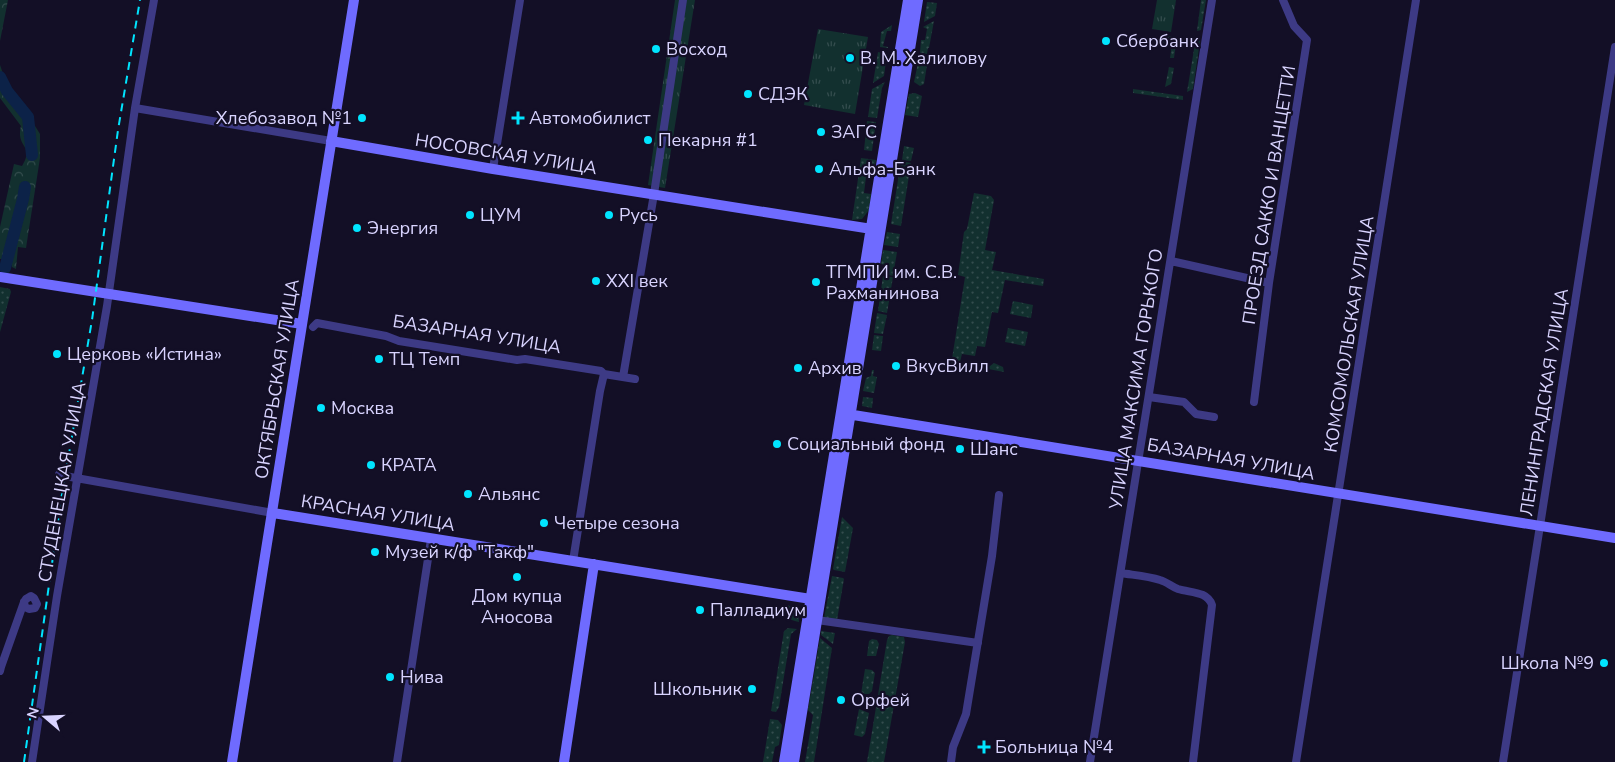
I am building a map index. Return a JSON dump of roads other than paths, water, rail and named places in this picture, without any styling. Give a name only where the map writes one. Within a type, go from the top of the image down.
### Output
[{"type":"main road","name":"ОКТЯБРЬСКАЯ УЛИЦА","points":[[232,762],[354,0]]},
{"type":"main road","points":[[876,230],[908,0]]},
{"type":"main road","points":[[784,762],[815,600],[876,230],[918,0]]},
{"type":"main road","name":"НОСОВСКАЯ УЛИЦА","points":[[331,141],[493,169],[876,230]]},
{"type":"main road","points":[[0,277],[302,324]]},
{"type":"main road","name":"БАЗАРНАЯ УЛИЦА","points":[[846,414],[1615,538]]},
{"type":"main road","name":"КРАСНАЯ УЛИЦА","points":[[273,513],[815,600]]},
{"type":"main road","points":[[564,762],[594,564]]},
{"type":"main road","points":[[794,762],[817,620],[815,600]]},
{"type":"street","name":"СТУДЕНЕЦКАЯ УЛИЦА","points":[[32,762],[57,596],[108,294],[135,108],[154,0]]},
{"type":"street","points":[[493,169],[520,0]]},
{"type":"street","points":[[623,377],[654,194],[683,0]]},
{"type":"street","name":"УЛИЦА МАКСИМА ГОРЬКОГО","points":[[1090,762],[1212,0]]},
{"type":"street","name":"ПРОЕЗД САККО И ВАНЦЕТТИ","points":[[1254,402],[1268,283],[1307,40],[1294,26],[1283,0]]},
{"type":"street","name":"КОМСОМОЛЬСКАЯ УЛИЦА","points":[[1296,762],[1416,0]]},
{"type":"street","name":"ЛЕНИНГРАДСКАЯ УЛИЦА","points":[[1503,762],[1615,47]]},
{"type":"street","name":"НОСОВСКАЯ УЛИЦА","points":[[135,108],[331,141]]},
{"type":"street","points":[[1171,261],[1268,283]]},
{"type":"street","name":"БАЗАРНАЯ УЛИЦА","points":[[313,327],[317,323],[386,336],[399,341],[517,360],[525,358],[635,379]]},
{"type":"street","points":[[573,561],[604,374]]},
{"type":"street","points":[[1149,397],[1184,402],[1196,414],[1214,417]]},
{"type":"street","name":"КРАСНАЯ УЛИЦА","points":[[59,474],[273,513]]},
{"type":"street","points":[[950,762],[953,748],[966,714],[999,495]]},
{"type":"street","points":[[397,762],[431,539]]},
{"type":"street","points":[[1121,572],[1161,580],[1176,589],[1200,593],[1211,600],[1212,605],[1193,762]]},
{"type":"street","points":[[0,671],[24,602]]},
{"type":"street","points":[[817,620],[978,643]]},
{"type":"waterway","points":[[0,77],[7,91],[28,117],[32,155]]},
{"type":"waterway","points":[[5,268],[25,187]]},
{"type":"railway","points":[[24,762],[61,500],[92,320],[118,130],[140,0]]},
{"type":"place","name":"Сбербанк","points":[[1106,41]]},
{"type":"place","name":"Восход","points":[[656,49]]},
{"type":"place","name":"В. М. Халилову","points":[[850,58]]},
{"type":"place","name":"СДЭК","points":[[748,94]]},
{"type":"place","name":"Хлебозавод №1","points":[[362,118]]},
{"type":"place","name":"Автомобилист","points":[[518,118]]},
{"type":"place","name":"ЗАГС","points":[[821,132]]},
{"type":"place","name":"Пекарня #1","points":[[648,140]]},
{"type":"place","name":"Альфа-Банк","points":[[819,169]]},
{"type":"place","name":"ЦУМ","points":[[470,215]]},
{"type":"place","name":"Русь","points":[[609,215]]},
{"type":"place","name":"Энергия","points":[[357,228]]},
{"type":"place","name":"XXI век","points":[[596,281]]},
{"type":"place","name":"ТГМПИ им. С.В. Рахманинова","points":[[816,282]]},
{"type":"place","name":"Церковь «Истина»","points":[[57,354]]},
{"type":"place","name":"ТЦ Темп","points":[[379,359]]},
{"type":"place","name":"ВкусВилл","points":[[896,366]]},
{"type":"place","name":"Архив","points":[[798,368]]},
{"type":"place","name":"Москва","points":[[321,408]]},
{"type":"place","name":"Социальный фонд","points":[[777,444]]},
{"type":"place","name":"Шанс","points":[[960,449]]},
{"type":"place","name":"КРАТА","points":[[371,465]]},
{"type":"place","name":"Альянс","points":[[468,494]]},
{"type":"place","name":"Четыре сезона","points":[[544,523]]},
{"type":"place","name":"Музей к/ф \"Такф\"","points":[[375,552]]},
{"type":"place","name":"Дом купца Аносова","points":[[517,577]]},
{"type":"place","name":"Палладиум","points":[[700,610]]},
{"type":"place","name":"Школа №9","points":[[1604,663]]},
{"type":"place","name":"Нива","points":[[390,677]]},
{"type":"place","name":"Школьник","points":[[752,689]]},
{"type":"place","name":"Орфей","points":[[841,700]]},
{"type":"place","name":"Больница №4","points":[[984,747]]}]
